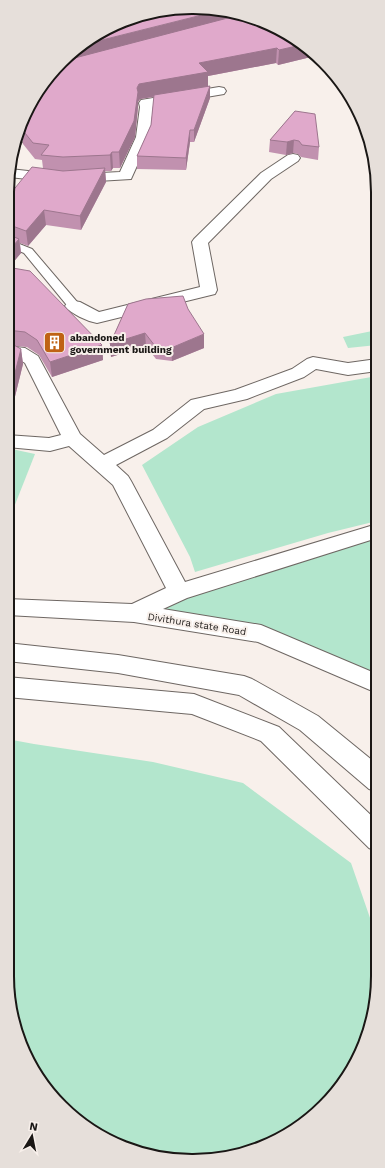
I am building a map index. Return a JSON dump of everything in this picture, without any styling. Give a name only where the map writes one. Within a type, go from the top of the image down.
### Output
[{"type":"main road","points":[[15,173],[64,178],[126,176],[143,137],[147,107],[146,102],[219,91]]},
{"type":"main road","points":[[74,306],[97,318],[209,290],[200,242],[266,176],[293,158]]},
{"type":"main road","points":[[14,351],[19,352],[32,360],[72,438],[122,481],[179,592]]},
{"type":"main road","points":[[102,464],[160,434],[198,404],[240,395],[298,373],[313,363],[348,369],[371,366]]},
{"type":"main road","points":[[14,442],[50,445],[72,438]]},
{"type":"main road","points":[[134,614],[179,592],[371,533]]},
{"type":"main road","name":"Divithura state Road","points":[[14,607],[134,614],[261,634],[371,681]]},
{"type":"main road","points":[[14,653],[118,664],[244,686],[310,723],[371,775]]},
{"type":"main road","points":[[14,688],[194,704],[270,734],[371,833]]},
{"type":"lane","points":[[14,245],[28,251],[74,306]]},
{"type":"green space","points":[[371,331],[371,346],[348,348],[343,337]]},
{"type":"green space","points":[[371,377],[371,522],[328,533],[195,572],[190,557],[142,465],[198,427],[276,394]]},
{"type":"green space","points":[[14,450],[35,454],[14,507]]},
{"type":"green space","points":[[371,540],[371,672],[352,663],[261,634],[134,613],[224,578]]},
{"type":"green space","points":[[14,740],[153,762],[243,783],[351,863],[371,921],[371,987],[368,1010],[362,1033],[353,1054],[341,1075],[319,1102],[292,1124],[271,1136],[250,1145],[227,1151],[204,1154],[181,1154],[158,1151],[135,1145],[114,1136],[93,1124],[66,1102],[44,1075],[32,1054],[23,1033],[17,1010],[14,987]]},
{"type":"building","points":[[181,14],[205,14],[98,41],[135,23],[158,17]]},
{"type":"building","points":[[229,18],[250,23],[271,32],[295,46],[279,50],[277,48],[199,63],[208,72],[139,84],[137,88],[138,92],[134,121],[119,152],[112,152],[110,155],[63,157],[41,155],[49,145],[33,143],[24,132],[32,114],[44,93],[58,75],[75,58]]},
{"type":"building","points":[[210,86],[194,130],[190,130],[186,158],[137,156],[151,125],[154,95]]},
{"type":"building","points":[[295,111],[315,114],[319,147],[302,145],[299,141],[294,140],[287,142],[270,140]]},
{"type":"building","points":[[32,167],[63,171],[105,168],[80,216],[44,210],[26,231],[14,227],[14,189]]},
{"type":"building","points":[[14,237],[19,239],[14,245]]},
{"type":"building","points":[[14,268],[30,271],[102,345],[50,362],[37,340],[25,332],[14,331]]},
{"type":"building","points":[[183,296],[188,309],[204,334],[171,348],[155,346],[145,333],[110,344],[128,304],[146,299]]},
{"type":"building","points":[[14,345],[21,349],[14,377]]},
{"type":"place","name":"abandoned government building","points":[[55,343]]}]
